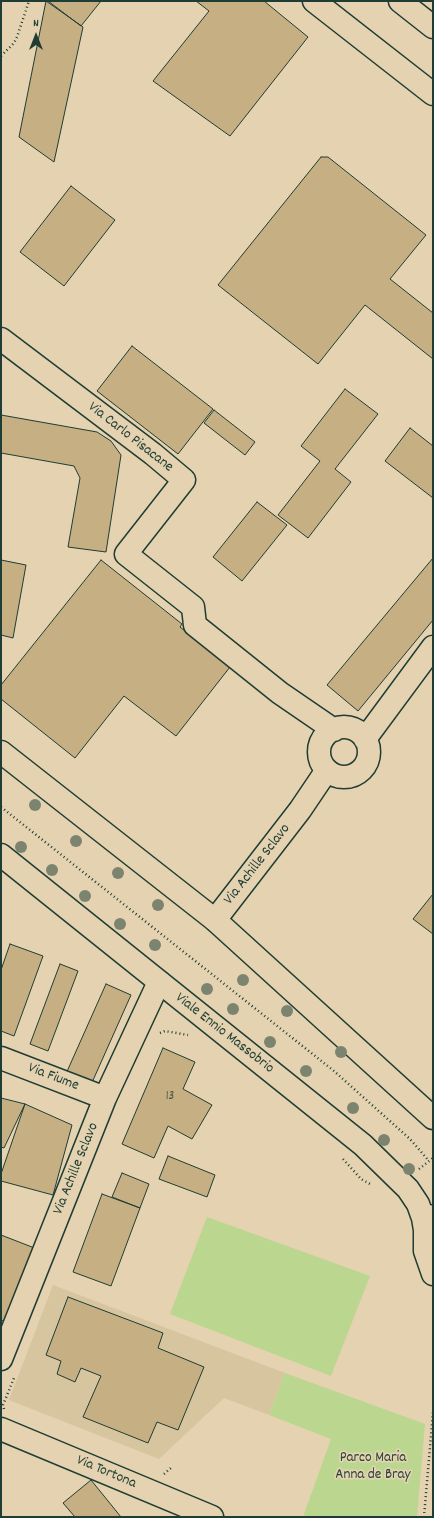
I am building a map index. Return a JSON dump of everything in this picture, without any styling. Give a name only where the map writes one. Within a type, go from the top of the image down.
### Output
[{"type":"street","points":[[314,1],[433,94]]},
{"type":"street","points":[[400,1],[433,27]]},
{"type":"street","name":"Via Carlo Pisacane","points":[[1,339],[153,454],[184,480],[126,554],[193,607],[195,625],[280,693],[327,737]]},
{"type":"street","points":[[362,735],[433,647]]},
{"type":"street","points":[[346,728],[362,735],[368,746],[369,754],[368,761],[364,768],[351,776],[343,777],[331,773],[320,758],[327,737],[346,728]]},
{"type":"street","points":[[1,752],[215,920],[433,1118]]},
{"type":"street","name":"Via Achille Sclavo","points":[[215,920],[300,810],[331,773]]},
{"type":"street","name":"Viale Ennio Massobrio","points":[[1,855],[362,1145],[408,1189],[421,1211],[425,1230],[425,1251],[433,1274]]},
{"type":"street","name":"Via Achille Sclavo","points":[[9,1365],[105,1098],[159,982]]},
{"type":"street","name":"Via Fiume","points":[[1,1058],[105,1098]]},
{"type":"street","name":"Viale Ennio Massobrio","points":[[425,1230],[433,1208]]},
{"type":"street","name":"Via Tortona","points":[[4,1422],[212,1517]]},
{"type":"path","points":[[1,56],[14,43],[29,1]]},
{"type":"path","points":[[1,806],[334,1071],[410,1139],[429,1161]]},
{"type":"path","points":[[157,1036],[165,1031],[191,1035]]},
{"type":"path","points":[[341,1156],[361,1179],[375,1187]]},
{"type":"path","points":[[4,1422],[3,1405],[9,1365]]},
{"type":"path","points":[[424,1517],[433,1412]]},
{"type":"path","points":[[160,1476],[172,1466]]},
{"type":"shaded area","points":[[53,1285],[285,1373],[269,1415],[224,1398],[159,1459],[9,1400]]},
{"type":"green space","points":[[207,1217],[370,1276],[331,1376],[170,1314]]},
{"type":"green space","name":"Parco Maria Anna de Bray","points":[[285,1373],[425,1424],[417,1517],[303,1517],[331,1439],[269,1415]]},
{"type":"building","points":[[46,1],[83,27],[54,162],[19,137]]},
{"type":"building","points":[[48,1],[101,1],[81,26]]},
{"type":"building","points":[[196,1],[264,1],[308,37],[230,136],[153,81],[209,11]]},
{"type":"building","points":[[321,157],[328,157],[426,235],[390,279],[433,313],[433,359],[365,305],[318,364],[218,285]]},
{"type":"building","points":[[71,186],[115,220],[64,286],[20,252]]},
{"type":"building","points":[[132,346],[213,409],[178,454],[97,391]]},
{"type":"building","points":[[345,389],[378,414],[335,469],[351,482],[308,538],[278,515],[320,461],[301,446]]},
{"type":"building","points":[[214,410],[255,442],[245,455],[204,423]]},
{"type":"building","points":[[1,415],[97,432],[111,441],[121,455],[106,552],[68,547],[80,478],[74,466],[1,453]]},
{"type":"building","points":[[410,428],[433,446],[433,498],[385,461]]},
{"type":"building","points":[[257,502],[287,525],[242,581],[213,557]]},
{"type":"building","points":[[433,558],[433,620],[358,711],[327,685]]},
{"type":"building","points":[[1,560],[26,565],[13,638],[1,635]]},
{"type":"building","points":[[101,560],[182,624],[180,627],[230,667],[176,736],[124,696],[75,758],[1,699],[1,685]]},
{"type":"building","points":[[433,894],[433,934],[413,919]]},
{"type":"building","points":[[10,944],[43,956],[14,1036],[1,1031],[1,970]]},
{"type":"building","points":[[60,964],[78,971],[48,1051],[30,1044]]},
{"type":"building","points":[[106,984],[131,995],[90,1087],[65,1076]]},
{"type":"building","points":[[163,1048],[195,1062],[183,1089],[212,1105],[192,1139],[168,1126],[154,1158],[122,1144]]},
{"type":"building","points":[[1,1098],[25,1104],[4,1148],[1,1147]]},
{"type":"building","points":[[25,1104],[72,1125],[53,1195],[1,1181],[1,1174]]},
{"type":"building","points":[[168,1156],[215,1175],[207,1197],[159,1179]]},
{"type":"building","points":[[122,1173],[149,1184],[140,1208],[112,1197]]},
{"type":"building","points":[[102,1194],[140,1208],[111,1286],[73,1272]]},
{"type":"building","points":[[1,1235],[37,1249],[6,1322],[1,1320]]},
{"type":"building","points":[[68,1297],[163,1333],[158,1348],[204,1367],[178,1430],[157,1422],[148,1443],[83,1417],[101,1376],[81,1368],[75,1382],[57,1374],[61,1361],[46,1355]]},
{"type":"building","points":[[91,1480],[121,1517],[75,1517],[63,1503]]}]
